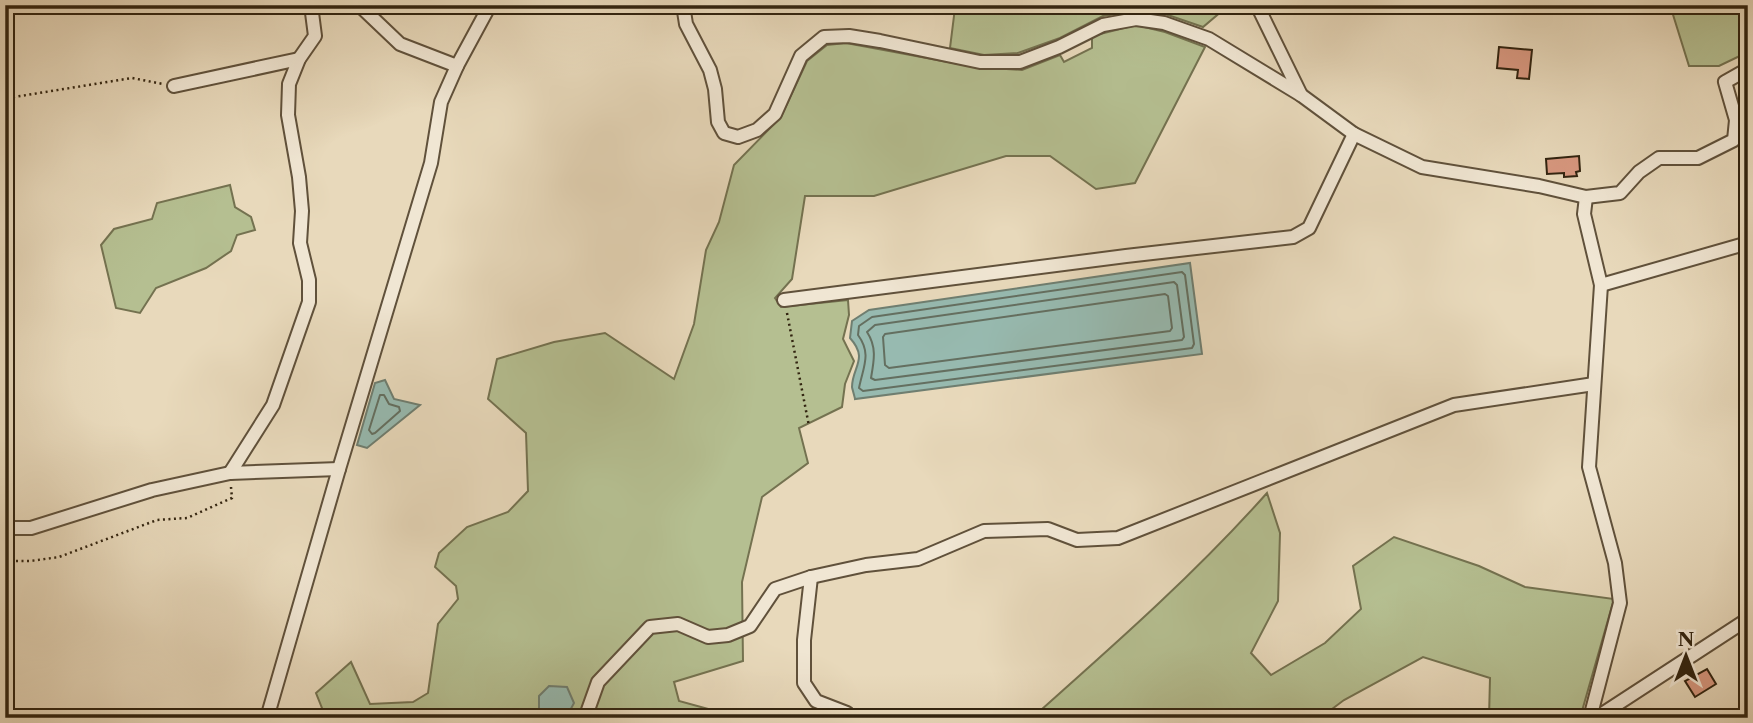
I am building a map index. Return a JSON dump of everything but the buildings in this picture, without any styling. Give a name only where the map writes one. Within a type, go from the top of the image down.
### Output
[{"type":"street","points":[[230,473],[273,405],[309,302],[309,280],[300,243],[302,211],[299,177],[288,115],[289,83],[299,59],[315,36],[311,5]]},
{"type":"street","points":[[359,5],[400,44],[457,66]]},
{"type":"street","points":[[267,718],[431,163],[440,102],[490,5]]},
{"type":"street","points":[[683,5],[686,24],[710,70],[718,122],[724,133],[738,137],[757,130],[775,114],[801,56],[824,37],[849,36],[980,62],[1020,62],[1103,26],[1136,19],[1164,23],[1209,39],[1301,95],[1354,134],[1422,167],[1539,186],[1586,197],[1620,192],[1639,172],[1659,158],[1698,158],[1734,140],[1736,120],[1725,82],[1748,69]]},
{"type":"street","points":[[1258,5],[1301,95]]},
{"type":"street","points":[[174,86],[299,59]]},
{"type":"street","points":[[784,300],[1293,237],[1309,228],[1354,134]]},
{"type":"street","points":[[1586,197],[1584,214],[1601,285],[1589,467],[1615,563],[1620,603],[1590,718]]},
{"type":"street","points":[[1601,285],[1748,243]]},
{"type":"street","points":[[592,718],[588,710],[598,682],[650,627],[678,624],[708,637],[728,635],[750,626],[775,589],[811,577],[866,565],[918,559],[984,531],[1048,529],[1077,540],[1118,538],[1454,405],[1594,384]]},
{"type":"street","points":[[5,528],[31,528],[152,490],[230,473],[339,470]]},
{"type":"street","points":[[811,577],[804,640],[804,683],[816,701],[847,713],[849,718]]},
{"type":"street","points":[[1596,718],[1748,620]]},
{"type":"path","points":[[5,87],[8,98],[132,78],[174,86]]},
{"type":"path","points":[[784,300],[809,426]]},
{"type":"path","points":[[5,561],[59,557],[157,520],[187,518],[232,498],[230,473]]},
{"type":"green space","points":[[959,5],[1229,5],[1203,27],[1165,14],[1136,11],[1103,16],[1060,38],[1018,53],[984,55],[950,48],[955,8]]},
{"type":"green space","points":[[1670,5],[1748,5],[1748,52],[1719,66],[1689,66]]},
{"type":"green space","points":[[1136,25],[1165,32],[1205,47],[1135,183],[1096,189],[1050,156],[1006,156],[874,196],[805,196],[792,279],[775,298],[781,307],[848,300],[849,315],[843,339],[854,361],[845,384],[842,407],[799,428],[808,463],[762,497],[742,582],[743,661],[674,682],[679,701],[741,718],[326,718],[316,693],[351,662],[370,704],[413,702],[428,693],[438,624],[458,599],[456,586],[435,567],[439,553],[467,527],[508,512],[528,491],[526,433],[488,399],[497,359],[554,342],[605,333],[674,379],[694,324],[706,250],[719,222],[734,165],[781,117],[807,61],[827,45],[846,43],[975,67],[1022,70],[1060,55],[1064,62],[1092,48],[1092,36]]},
{"type":"green space","points":[[230,185],[235,207],[251,217],[255,230],[237,235],[231,251],[206,268],[156,288],[140,313],[116,308],[101,245],[114,229],[152,219],[157,203]]},
{"type":"green space","points":[[1267,493],[1280,533],[1278,601],[1251,653],[1271,675],[1325,643],[1361,609],[1353,566],[1394,537],[1479,566],[1525,587],[1614,599],[1580,718],[1489,718],[1490,678],[1423,657],[1344,700],[1320,718],[1032,718],[1182,581]]},
{"type":"water","points":[[1190,263],[1202,354],[855,399],[852,387],[859,357],[856,345],[850,338],[852,321],[869,310]]},
{"type":"water","points":[[385,380],[394,399],[420,405],[367,448],[357,445],[375,383]]},
{"type":"water","points":[[549,686],[567,687],[574,703],[566,718],[539,718],[539,696]]}]
